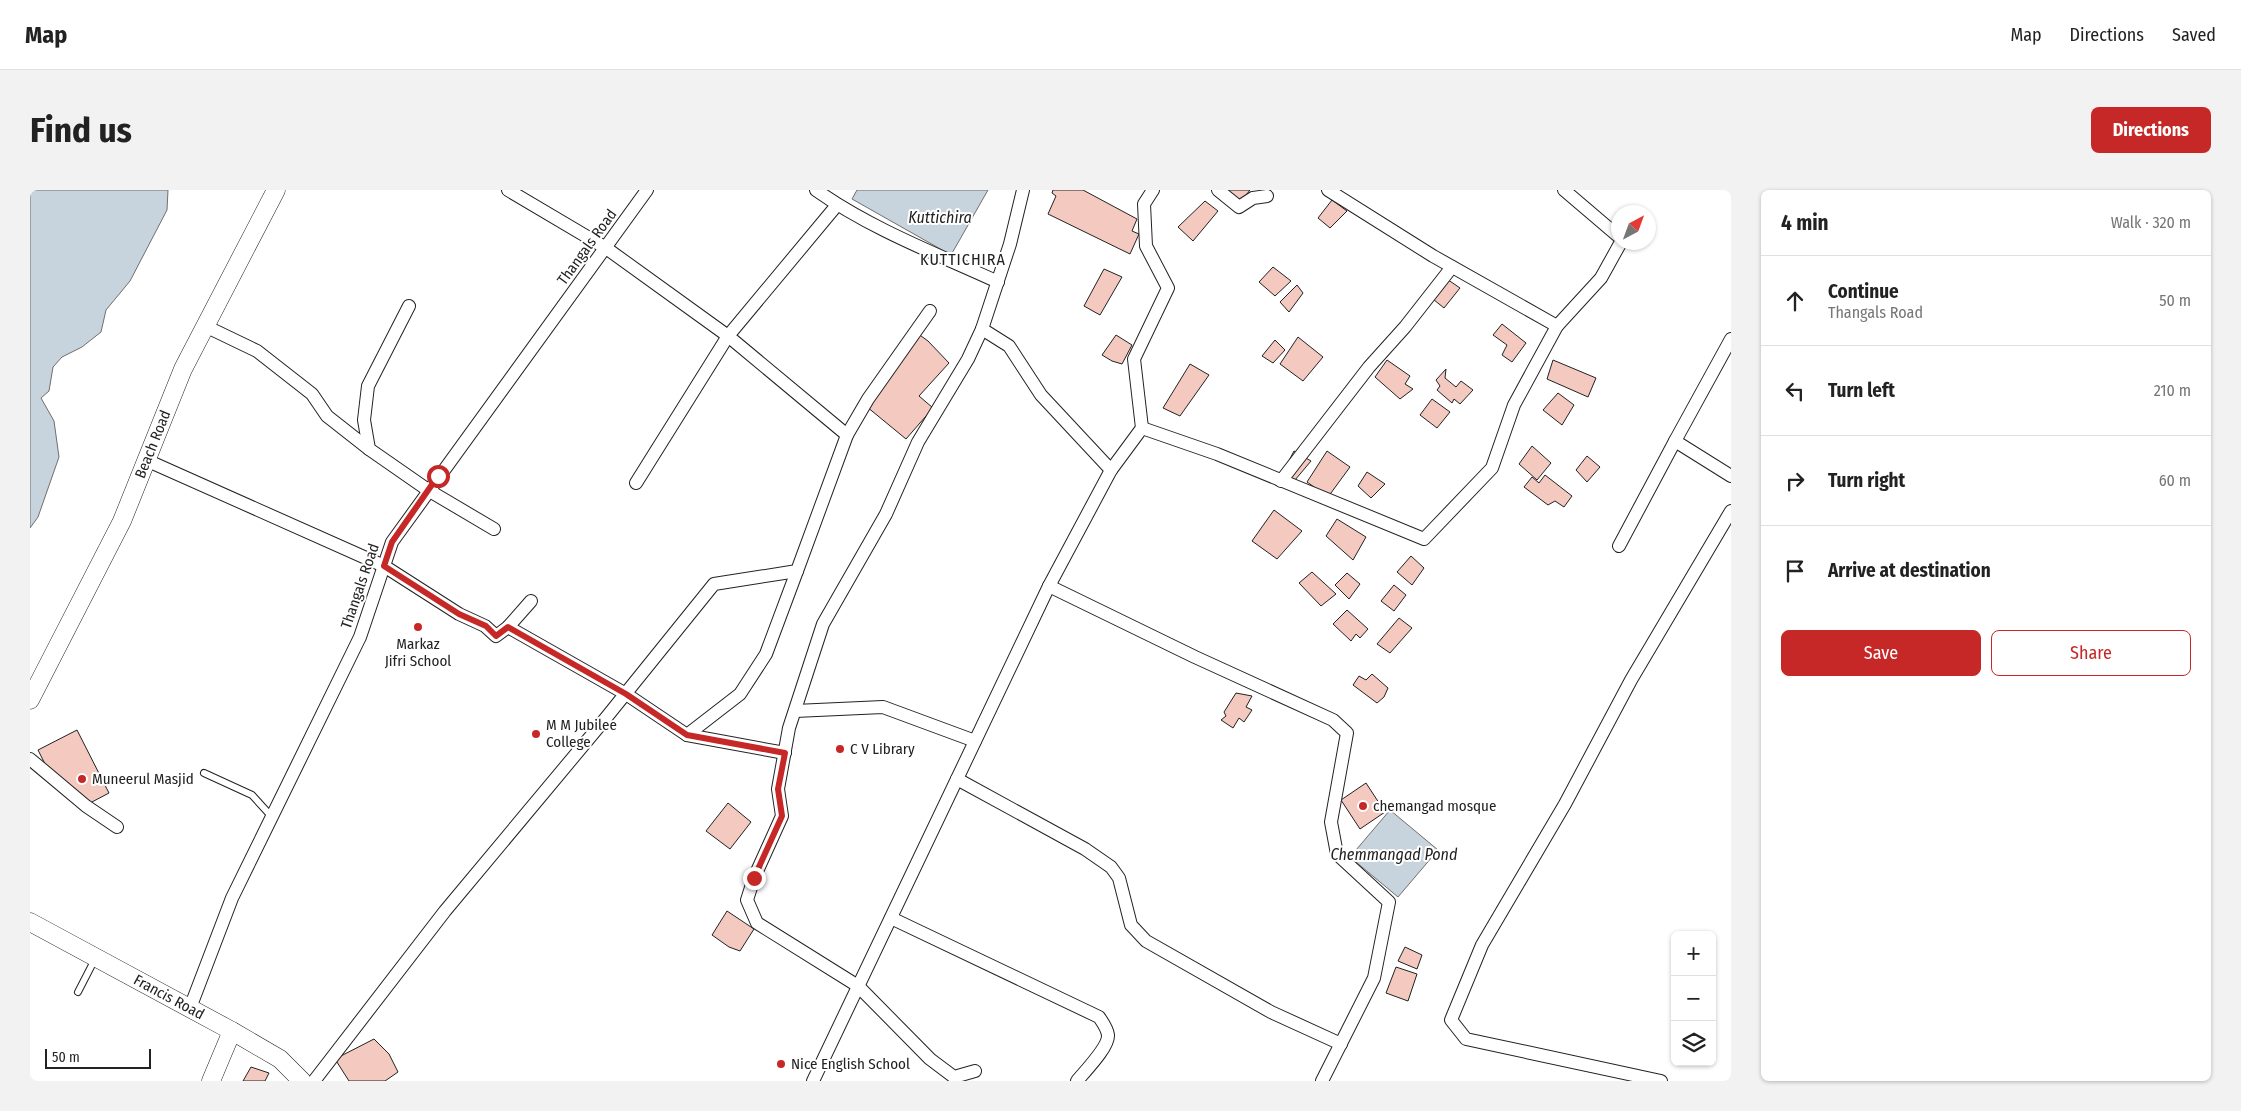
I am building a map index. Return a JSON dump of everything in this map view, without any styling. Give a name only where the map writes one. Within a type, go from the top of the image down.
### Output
[{"type":"main road","name":"Beach Road","points":[[30,700],[122,521],[183,369],[276,190]]},
{"type":"main road","name":"Francis Road","points":[[30,922],[232,1030],[280,1059],[302,1081]]},
{"type":"main road","points":[[211,1081],[232,1030]]},
{"type":"street","points":[[508,190],[606,248],[728,336],[847,435]]},
{"type":"street","name":"Thangals Road","points":[[190,1008],[232,898],[360,636],[392,542],[647,190]]},
{"type":"street","points":[[816,190],[838,205],[998,282]]},
{"type":"street","points":[[975,1071],[954,1077],[930,1059],[858,986],[756,924],[747,900],[754,878],[782,816],[778,789],[785,753],[794,711],[823,624],[886,514],[918,442],[968,359],[982,329],[1010,244],[1023,190]]},
{"type":"street","points":[[813,1081],[1049,586],[1111,470],[1142,428],[1134,359],[1168,288],[1146,246],[1144,204],[1153,190]]},
{"type":"street","points":[[1218,190],[1239,207],[1253,198],[1266,196]]},
{"type":"street","points":[[1328,190],[1452,267],[1557,326]]},
{"type":"street","points":[[1564,190],[1611,230]]},
{"type":"street","points":[[636,483],[728,336],[838,205]]},
{"type":"street","points":[[1142,428],[1217,454],[1424,539],[1492,468],[1514,405],[1557,326],[1601,278],[1617,250]]},
{"type":"street","points":[[1281,481],[1369,367],[1452,267]]},
{"type":"street","points":[[369,449],[364,420],[368,386],[409,306]]},
{"type":"street","points":[[687,735],[740,694],[766,654],[847,435],[868,399],[930,311]]},
{"type":"street","points":[[205,326],[258,351],[312,394],[327,416],[369,449],[428,490],[494,529]]},
{"type":"street","points":[[982,329],[1009,346],[1041,395],[1111,470]]},
{"type":"street","points":[[1619,546],[1731,339]]},
{"type":"street","points":[[1676,441],[1731,476]]},
{"type":"street","points":[[146,460],[384,566],[459,614],[486,626],[496,636],[508,627],[531,601]]},
{"type":"street","points":[[1660,1081],[1466,1039],[1451,1020],[1482,945],[1565,804],[1631,680],[1731,511]]},
{"type":"street","points":[[314,1081],[444,911],[626,694],[714,584],[797,571]]},
{"type":"street","points":[[1049,586],[1195,657],[1333,720],[1347,733],[1331,822],[1337,854],[1389,902],[1374,978],[1322,1081]]},
{"type":"street","points":[[508,627],[626,694],[687,735],[785,753]]},
{"type":"street","points":[[794,711],[883,707],[975,741]]},
{"type":"street","points":[[30,759],[86,806],[117,827]]},
{"type":"street","points":[[957,779],[1085,849],[1111,867],[1119,878],[1131,925],[1146,941],[1264,1008],[1341,1044]]},
{"type":"street","points":[[891,918],[1099,1018],[1106,1026],[1108,1037],[1106,1045],[1077,1081]]},
{"type":"lane","points":[[204,773],[252,795],[272,818]]},
{"type":"lane","points":[[78,992],[96,958]]},
{"type":"water","points":[[30,190],[168,190],[167,210],[130,281],[106,310],[101,332],[82,347],[62,357],[53,367],[49,391],[41,398],[54,421],[59,457],[38,517],[30,528]]},
{"type":"water","name":"Kuttichira","points":[[857,190],[988,190],[951,255],[852,199]]},
{"type":"water","name":"Chemmangad Pond","points":[[1390,810],[1438,850],[1398,897],[1350,857]]},
{"type":"building","points":[[1053,190],[1083,190],[1137,219],[1132,231],[1139,234],[1130,254],[1048,214],[1056,196],[1052,193]]},
{"type":"building","points":[[1225,190],[1250,190],[1239,204]]},
{"type":"building","points":[[1332,200],[1347,211],[1330,228],[1318,218]]},
{"type":"building","points":[[1205,201],[1218,211],[1193,241],[1178,227]]},
{"type":"building","points":[[1273,267],[1291,281],[1275,296],[1259,282]]},
{"type":"building","points":[[1104,269],[1122,277],[1100,315],[1084,306]]},
{"type":"building","points":[[1441,275],[1460,288],[1444,308],[1428,295]]},
{"type":"building","points":[[1297,285],[1303,293],[1289,312],[1280,302]]},
{"type":"building","points":[[1502,324],[1526,343],[1512,362],[1502,355],[1507,345],[1493,335]]},
{"type":"building","points":[[917,333],[928,341],[949,363],[919,396],[933,408],[906,439],[861,402]]},
{"type":"building","points":[[1116,335],[1132,345],[1122,364],[1102,355]]},
{"type":"building","points":[[1298,337],[1323,357],[1303,381],[1280,364]]},
{"type":"building","points":[[1275,340],[1285,350],[1273,363],[1262,356]]},
{"type":"building","points":[[1387,360],[1410,376],[1405,384],[1413,389],[1400,399],[1375,377]]},
{"type":"building","points":[[1553,360],[1596,378],[1588,397],[1547,379]]},
{"type":"building","points":[[1190,364],[1209,375],[1180,416],[1163,408]]},
{"type":"building","points":[[1446,369],[1445,378],[1456,387],[1461,381],[1473,390],[1460,404],[1454,399],[1452,403],[1437,390],[1440,386],[1436,380]]},
{"type":"building","points":[[1558,393],[1574,405],[1562,425],[1543,410]]},
{"type":"building","points":[[1432,399],[1450,412],[1437,428],[1420,415]]},
{"type":"building","points":[[1532,446],[1551,463],[1537,480],[1519,464]]},
{"type":"building","points":[[1294,451],[1311,461],[1295,480],[1282,474]]},
{"type":"building","points":[[1327,451],[1350,467],[1328,497],[1307,482]]},
{"type":"building","points":[[1587,456],[1600,467],[1587,482],[1576,470]]},
{"type":"building","points":[[1367,472],[1385,484],[1371,498],[1358,486]]},
{"type":"building","points":[[1545,475],[1572,496],[1564,507],[1555,501],[1548,505],[1524,487],[1532,477],[1539,483]]},
{"type":"building","points":[[1274,510],[1302,531],[1277,559],[1252,541]]},
{"type":"building","points":[[1337,519],[1366,537],[1353,560],[1326,536]]},
{"type":"building","points":[[1411,556],[1424,568],[1412,585],[1397,572]]},
{"type":"building","points":[[1312,572],[1336,594],[1321,606],[1299,583]]},
{"type":"building","points":[[1347,573],[1360,584],[1349,599],[1335,585]]},
{"type":"building","points":[[1394,585],[1406,595],[1394,611],[1381,601]]},
{"type":"building","points":[[1347,610],[1368,629],[1360,638],[1356,634],[1351,641],[1333,624]]},
{"type":"building","points":[[1399,618],[1412,628],[1390,653],[1377,644]]},
{"type":"building","points":[[1372,674],[1388,688],[1384,697],[1377,703],[1353,685],[1359,676],[1366,680]]},
{"type":"building","points":[[1236,693],[1252,696],[1246,707],[1252,710],[1244,722],[1239,718],[1233,728],[1221,720],[1226,716],[1224,712]]},
{"type":"building","name":"Muneerul Masjid","points":[[77,730],[109,793],[90,803],[46,766],[38,750]]},
{"type":"building","name":"chemangad mosque","points":[[1366,783],[1385,812],[1360,829],[1341,800]]},
{"type":"building","points":[[728,803],[751,822],[730,849],[706,831]]},
{"type":"building","points":[[727,911],[754,929],[740,951],[729,947],[712,935]]},
{"type":"building","points":[[1405,947],[1422,955],[1417,969],[1398,961]]},
{"type":"building","points":[[1396,967],[1417,974],[1408,1001],[1386,993]]},
{"type":"building","points":[[374,1039],[389,1054],[398,1072],[385,1081],[349,1081],[335,1059]]},
{"type":"building","points":[[251,1067],[269,1073],[265,1081],[243,1081]]},
{"type":"place","name":"Markaz Jifri School","points":[[418,627]]},
{"type":"place","name":"M M Jubilee College","points":[[536,734]]},
{"type":"place","name":"C V Library","points":[[840,749]]},
{"type":"place","name":"Muneerul Masjid","points":[[82,779]]},
{"type":"place","name":"chemangad mosque","points":[[1363,806]]},
{"type":"place","name":"Nice English School","points":[[781,1064]]},
{"type":"district","name":"KUTTICHIRA","points":[[963,259]]},
{"type":"route","points":[[438,476],[392,542],[384,566],[459,614],[486,626],[496,636],[508,627],[534,641],[626,694],[687,735],[785,753],[778,789],[782,816],[754,878]]}]
